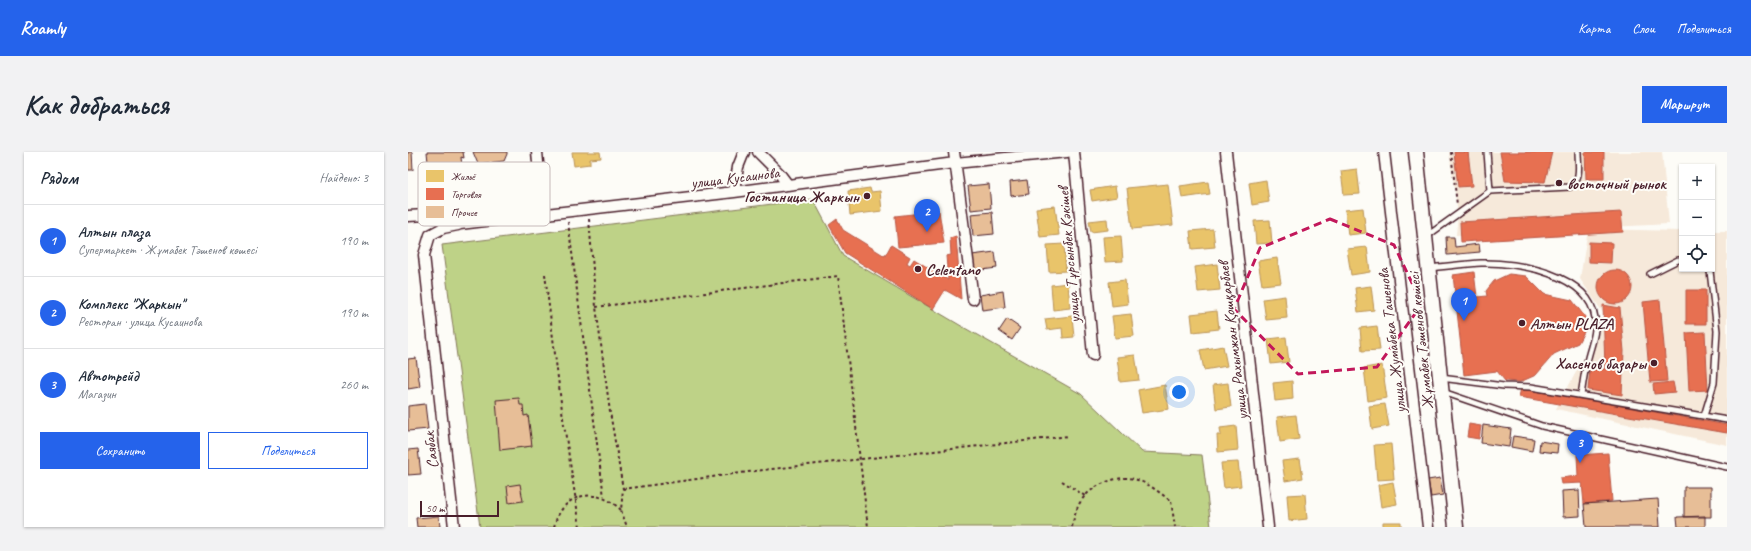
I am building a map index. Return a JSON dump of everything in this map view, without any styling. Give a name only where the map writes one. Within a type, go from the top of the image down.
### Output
[{"type":"main road","name":"Жұмабек Тәшенов көшесі","points":[[1416,152],[1456,527]]},
{"type":"street","points":[[537,152],[538,162]]},
{"type":"street","points":[[734,192],[738,167],[744,152]]},
{"type":"street","points":[[758,152],[779,173],[788,185]]},
{"type":"street","points":[[954,152],[973,299]]},
{"type":"street","name":"улица Кусаинова","points":[[550,214],[955,163],[1067,152]]},
{"type":"street","name":"улица Тұрсынбек Кәкішев","points":[[1074,152],[1093,355]]},
{"type":"street","name":"улица Рахымжан Қошқарбаев","points":[[1226,152],[1268,527]]},
{"type":"street","name":"улица Жумабека Ташенова","points":[[1384,152],[1428,527]]},
{"type":"street","name":"улица Кусаинова","points":[[408,216],[418,215]]},
{"type":"street","name":"Саябак","points":[[452,226],[443,228],[430,235],[424,255],[454,527]]},
{"type":"lane","points":[[1487,152],[1490,191]]},
{"type":"lane","points":[[1425,237],[1490,191],[1570,187],[1577,182],[1579,177],[1578,152]]},
{"type":"lane","points":[[1650,274],[1679,260]]},
{"type":"lane","points":[[1429,268],[1482,263],[1506,264],[1551,275],[1570,283],[1581,290],[1588,298],[1592,307],[1595,329],[1593,346],[1584,373],[1581,395]]},
{"type":"lane","points":[[1704,416],[1714,383],[1717,331],[1710,272]]},
{"type":"lane","points":[[1441,385],[1531,387],[1727,420]]},
{"type":"lane","points":[[1441,385],[1542,426],[1727,467]]},
{"type":"path","points":[[1451,152],[1458,214]]},
{"type":"path","points":[[587,210],[596,307],[610,412],[623,489],[622,510],[627,527]]},
{"type":"path","points":[[567,212],[604,497]]},
{"type":"path","points":[[545,274],[563,418],[580,527]]},
{"type":"path","points":[[596,307],[838,276],[868,527]]},
{"type":"path","points":[[623,489],[860,459],[1069,436]]},
{"type":"path","points":[[1072,527],[1075,514],[1085,496],[1105,483],[1121,478],[1134,479],[1146,484],[1171,501],[1175,527]]},
{"type":"path","points":[[1062,481],[1085,496]]},
{"type":"path","points":[[554,527],[556,517],[564,506],[576,498],[585,495],[604,497],[614,502],[622,510]]},
{"type":"highlighted area","points":[[1330,219],[1394,245],[1422,304],[1377,367],[1298,374],[1234,309],[1260,248]]},
{"type":"shaded area","name":"восточный рынок","points":[[1449,152],[1662,152],[1669,224],[1456,235],[1458,214]]},
{"type":"shaded area","name":"Хасенов базары","points":[[1588,229],[1679,231],[1679,272],[1715,272],[1715,231],[1727,231],[1727,445],[1556,409],[1606,317],[1580,279]]},
{"type":"green space","points":[[813,199],[843,256],[963,327],[1081,394],[1142,452],[1202,455],[1211,527],[480,527],[442,245]]},
{"type":"building: Жильё","points":[[572,152],[600,152],[601,158],[590,159],[590,164],[574,166]]},
{"type":"building: Жильё","points":[[1357,169],[1360,194],[1344,195],[1341,171]]},
{"type":"building: Жильё","points":[[1266,180],[1269,202],[1252,205],[1249,183]]},
{"type":"building: Жильё","points":[[1208,182],[1210,194],[1182,198],[1180,186]]},
{"type":"building: Жильё","points":[[1168,184],[1173,225],[1132,229],[1127,188]]},
{"type":"building: Жильё","points":[[1115,186],[1117,197],[1092,201],[1090,190]]},
{"type":"building: Жильё","points":[[870,188],[871,192],[880,191],[882,211],[850,215],[848,191]]},
{"type":"building: Жильё","points":[[1055,206],[1059,235],[1040,237],[1036,208]]},
{"type":"building: Жильё","points":[[1363,208],[1366,233],[1348,235],[1345,210]]},
{"type":"building: Жильё","points":[[1107,219],[1108,230],[1091,232],[1089,221]]},
{"type":"building: Жильё","points":[[1270,220],[1272,243],[1256,244],[1254,221]]},
{"type":"building: Жильё","points":[[1213,229],[1215,247],[1192,249],[1190,231]]},
{"type":"building: Жильё","points":[[1121,236],[1123,261],[1105,262],[1103,237]]},
{"type":"building: Жильё","points":[[1064,244],[1066,271],[1049,272],[1047,245]]},
{"type":"building: Жильё","points":[[1367,247],[1370,272],[1351,275],[1347,249]]},
{"type":"building: Жильё","points":[[1277,258],[1281,283],[1262,285],[1258,261]]},
{"type":"building: Жильё","points":[[1217,264],[1220,290],[1198,292],[1195,267]]},
{"type":"building: Жильё","points":[[1125,280],[1128,304],[1112,306],[1109,282]]},
{"type":"building: Жильё","points":[[1068,283],[1070,308],[1053,310],[1051,285]]},
{"type":"building: Жильё","points":[[1371,286],[1374,310],[1358,312],[1355,288]]},
{"type":"building: Жильё","points":[[1285,296],[1287,318],[1266,320],[1263,299]]},
{"type":"building: Жильё","points":[[1217,311],[1219,329],[1193,332],[1191,314]]},
{"type":"building: Жильё","points":[[1131,314],[1134,336],[1115,338],[1112,316]]},
{"type":"building: Жильё","points":[[1072,316],[1074,337],[1063,338],[1062,328],[1047,330],[1045,319]]},
{"type":"building: Жильё","points":[[1377,326],[1380,350],[1362,351],[1360,328]]},
{"type":"building: Жильё","points":[[1286,337],[1289,362],[1271,364],[1268,339]]},
{"type":"building: Жильё","points":[[1223,346],[1227,366],[1204,370],[1200,350]]},
{"type":"building: Жильё","points":[[1135,355],[1139,380],[1120,382],[1117,357]]},
{"type":"building: Жильё","points":[[1382,365],[1387,398],[1368,401],[1364,368]]},
{"type":"building: Жильё","points":[[1292,381],[1293,399],[1275,401],[1273,383]]},
{"type":"building: Жильё","points":[[1228,383],[1231,407],[1216,409],[1213,385]]},
{"type":"building: Жильё","points":[[1165,385],[1169,409],[1142,413],[1138,390]]},
{"type":"building: Жильё","points":[[1385,404],[1389,426],[1372,429],[1369,406]]},
{"type":"building: Жильё","points":[[1296,415],[1299,439],[1280,442],[1277,417]]},
{"type":"building: Жильё","points":[[1236,426],[1238,450],[1218,452],[1217,435],[1221,435],[1220,428]]},
{"type":"building: Жильё","points":[[1391,444],[1394,479],[1377,480],[1374,445]]},
{"type":"building: Жильё","points":[[1300,459],[1303,478],[1285,481],[1282,461]]},
{"type":"building: Жильё","points":[[1238,462],[1241,486],[1224,488],[1221,463]]},
{"type":"building: Жильё","points":[[1393,482],[1397,504],[1381,507],[1378,485]]},
{"type":"building: Жильё","points":[[1305,494],[1307,519],[1289,521],[1287,495]]},
{"type":"building: Жильё","points":[[1383,522],[1401,522],[1401,527],[1383,527]]},
{"type":"building: Торговля","points":[[1454,152],[1468,152],[1472,186],[1458,187]]},
{"type":"building: Торговля","points":[[1500,152],[1552,152],[1545,182],[1505,181]]},
{"type":"building: Торговля","points":[[1585,152],[1604,152],[1604,179],[1586,179]]},
{"type":"building: Торговля","points":[[939,211],[944,243],[898,247],[895,216]]},
{"type":"building: Торговля","points":[[1621,212],[1623,232],[1461,242],[1460,222]]},
{"type":"building: Торговля","points":[[837,219],[843,230],[885,256],[891,245],[910,257],[907,263],[910,265],[914,259],[948,280],[946,256],[951,255],[950,238],[956,236],[961,299],[945,290],[933,309],[845,253],[829,225]]},
{"type":"building: Торговля","points":[[1589,242],[1612,243],[1611,263],[1589,262]]},
{"type":"building: Торговля","points":[[1612,270],[1618,270],[1622,271],[1629,277],[1632,287],[1631,294],[1625,301],[1618,304],[1612,304],[1608,303],[1601,297],[1598,290],[1598,284],[1599,280],[1605,273]]},
{"type":"building: Торговля","name":"Алтын PLAZA","points":[[1474,272],[1477,297],[1487,296],[1486,291],[1494,281],[1509,274],[1526,276],[1544,294],[1572,300],[1585,317],[1585,330],[1578,343],[1554,354],[1536,375],[1520,382],[1505,381],[1497,371],[1464,375],[1453,275]]},
{"type":"building: Торговля","points":[[1686,290],[1706,290],[1706,324],[1686,324]]},
{"type":"building: Торговля","points":[[1660,300],[1667,381],[1650,382],[1643,302]]},
{"type":"building: Торговля","points":[[1603,305],[1620,308],[1624,351],[1622,395],[1588,390],[1590,370],[1605,369]]},
{"type":"building: Торговля","points":[[1705,332],[1708,390],[1689,391],[1686,333]]},
{"type":"building: Торговля","points":[[1673,382],[1675,392],[1654,394],[1653,384]]},
{"type":"building: Торговля","points":[[1521,388],[1727,425],[1727,433],[1519,397]]},
{"type":"building: Торговля","points":[[1469,424],[1481,426],[1479,439],[1467,437]]},
{"type":"building: Торговля","points":[[1608,453],[1612,501],[1584,504],[1582,483],[1561,484],[1560,478],[1578,476],[1577,455]]},
{"type":"building: Прочее","points":[[408,152],[412,152],[413,170],[408,170]]},
{"type":"building: Прочее","points":[[427,152],[463,152],[464,158],[461,157],[462,162],[428,162]]},
{"type":"building: Прочее","points":[[473,152],[507,152],[504,161],[477,162]]},
{"type":"building: Прочее","points":[[1027,180],[1029,194],[1011,196],[1010,182]]},
{"type":"building: Прочее","points":[[989,184],[991,208],[971,210],[968,186]]},
{"type":"building: Прочее","points":[[992,212],[994,234],[973,236],[971,214]]},
{"type":"building: Прочее","points":[[1446,237],[1454,237],[1455,247],[1479,244],[1480,252],[1447,255]]},
{"type":"building: Прочее","points":[[995,252],[997,268],[974,271],[972,255]]},
{"type":"building: Прочее","points":[[1003,291],[1005,307],[982,310],[980,295]]},
{"type":"building: Прочее","points":[[1007,319],[1020,328],[1012,340],[999,331]]},
{"type":"building: Прочее","points":[[416,358],[420,387],[408,389],[408,359]]},
{"type":"building: Прочее","points":[[519,398],[520,405],[523,405],[524,416],[528,415],[532,446],[500,450],[496,400]]},
{"type":"building: Прочее","points":[[425,404],[428,429],[408,431],[408,406]]},
{"type":"building: Прочее","points":[[1483,425],[1511,429],[1509,447],[1481,443]]},
{"type":"building: Прочее","points":[[1513,436],[1534,439],[1532,451],[1511,447]]},
{"type":"building: Прочее","points":[[1540,441],[1558,444],[1557,453],[1539,451]]},
{"type":"building: Прочее","points":[[418,449],[421,474],[408,475],[408,450]]},
{"type":"building: Прочее","points":[[1440,478],[1443,495],[1431,497],[1428,480]]},
{"type":"building: Прочее","points":[[520,484],[523,501],[509,503],[507,486]]},
{"type":"building: Прочее","points":[[1684,487],[1711,487],[1711,517],[1684,517]]},
{"type":"building: Прочее","points":[[1579,490],[1580,516],[1563,517],[1562,491]]},
{"type":"building: Прочее","points":[[1658,499],[1660,527],[1586,527],[1584,504]]},
{"type":"building: Прочее","points":[[439,516],[440,527],[417,527],[416,518]]},
{"type":"building: Прочее","points":[[1705,516],[1705,527],[1678,527],[1677,517]]},
{"type":"place","name":"восточный рынок","points":[[1559,183]]},
{"type":"place","name":"Гостиница Жаркын","points":[[867,196]]},
{"type":"place","name":"Комплекс \"Жаркын\"","points":[[927,232]]},
{"type":"place","name":"Celentano","points":[[918,269]]},
{"type":"place","name":"Алтын плаза","points":[[1464,321]]},
{"type":"place","name":"Алтын PLAZA","points":[[1522,323]]},
{"type":"place","name":"Хасенов базары","points":[[1654,363]]},
{"type":"place","name":"Автотрейд","points":[[1580,463]]}]
